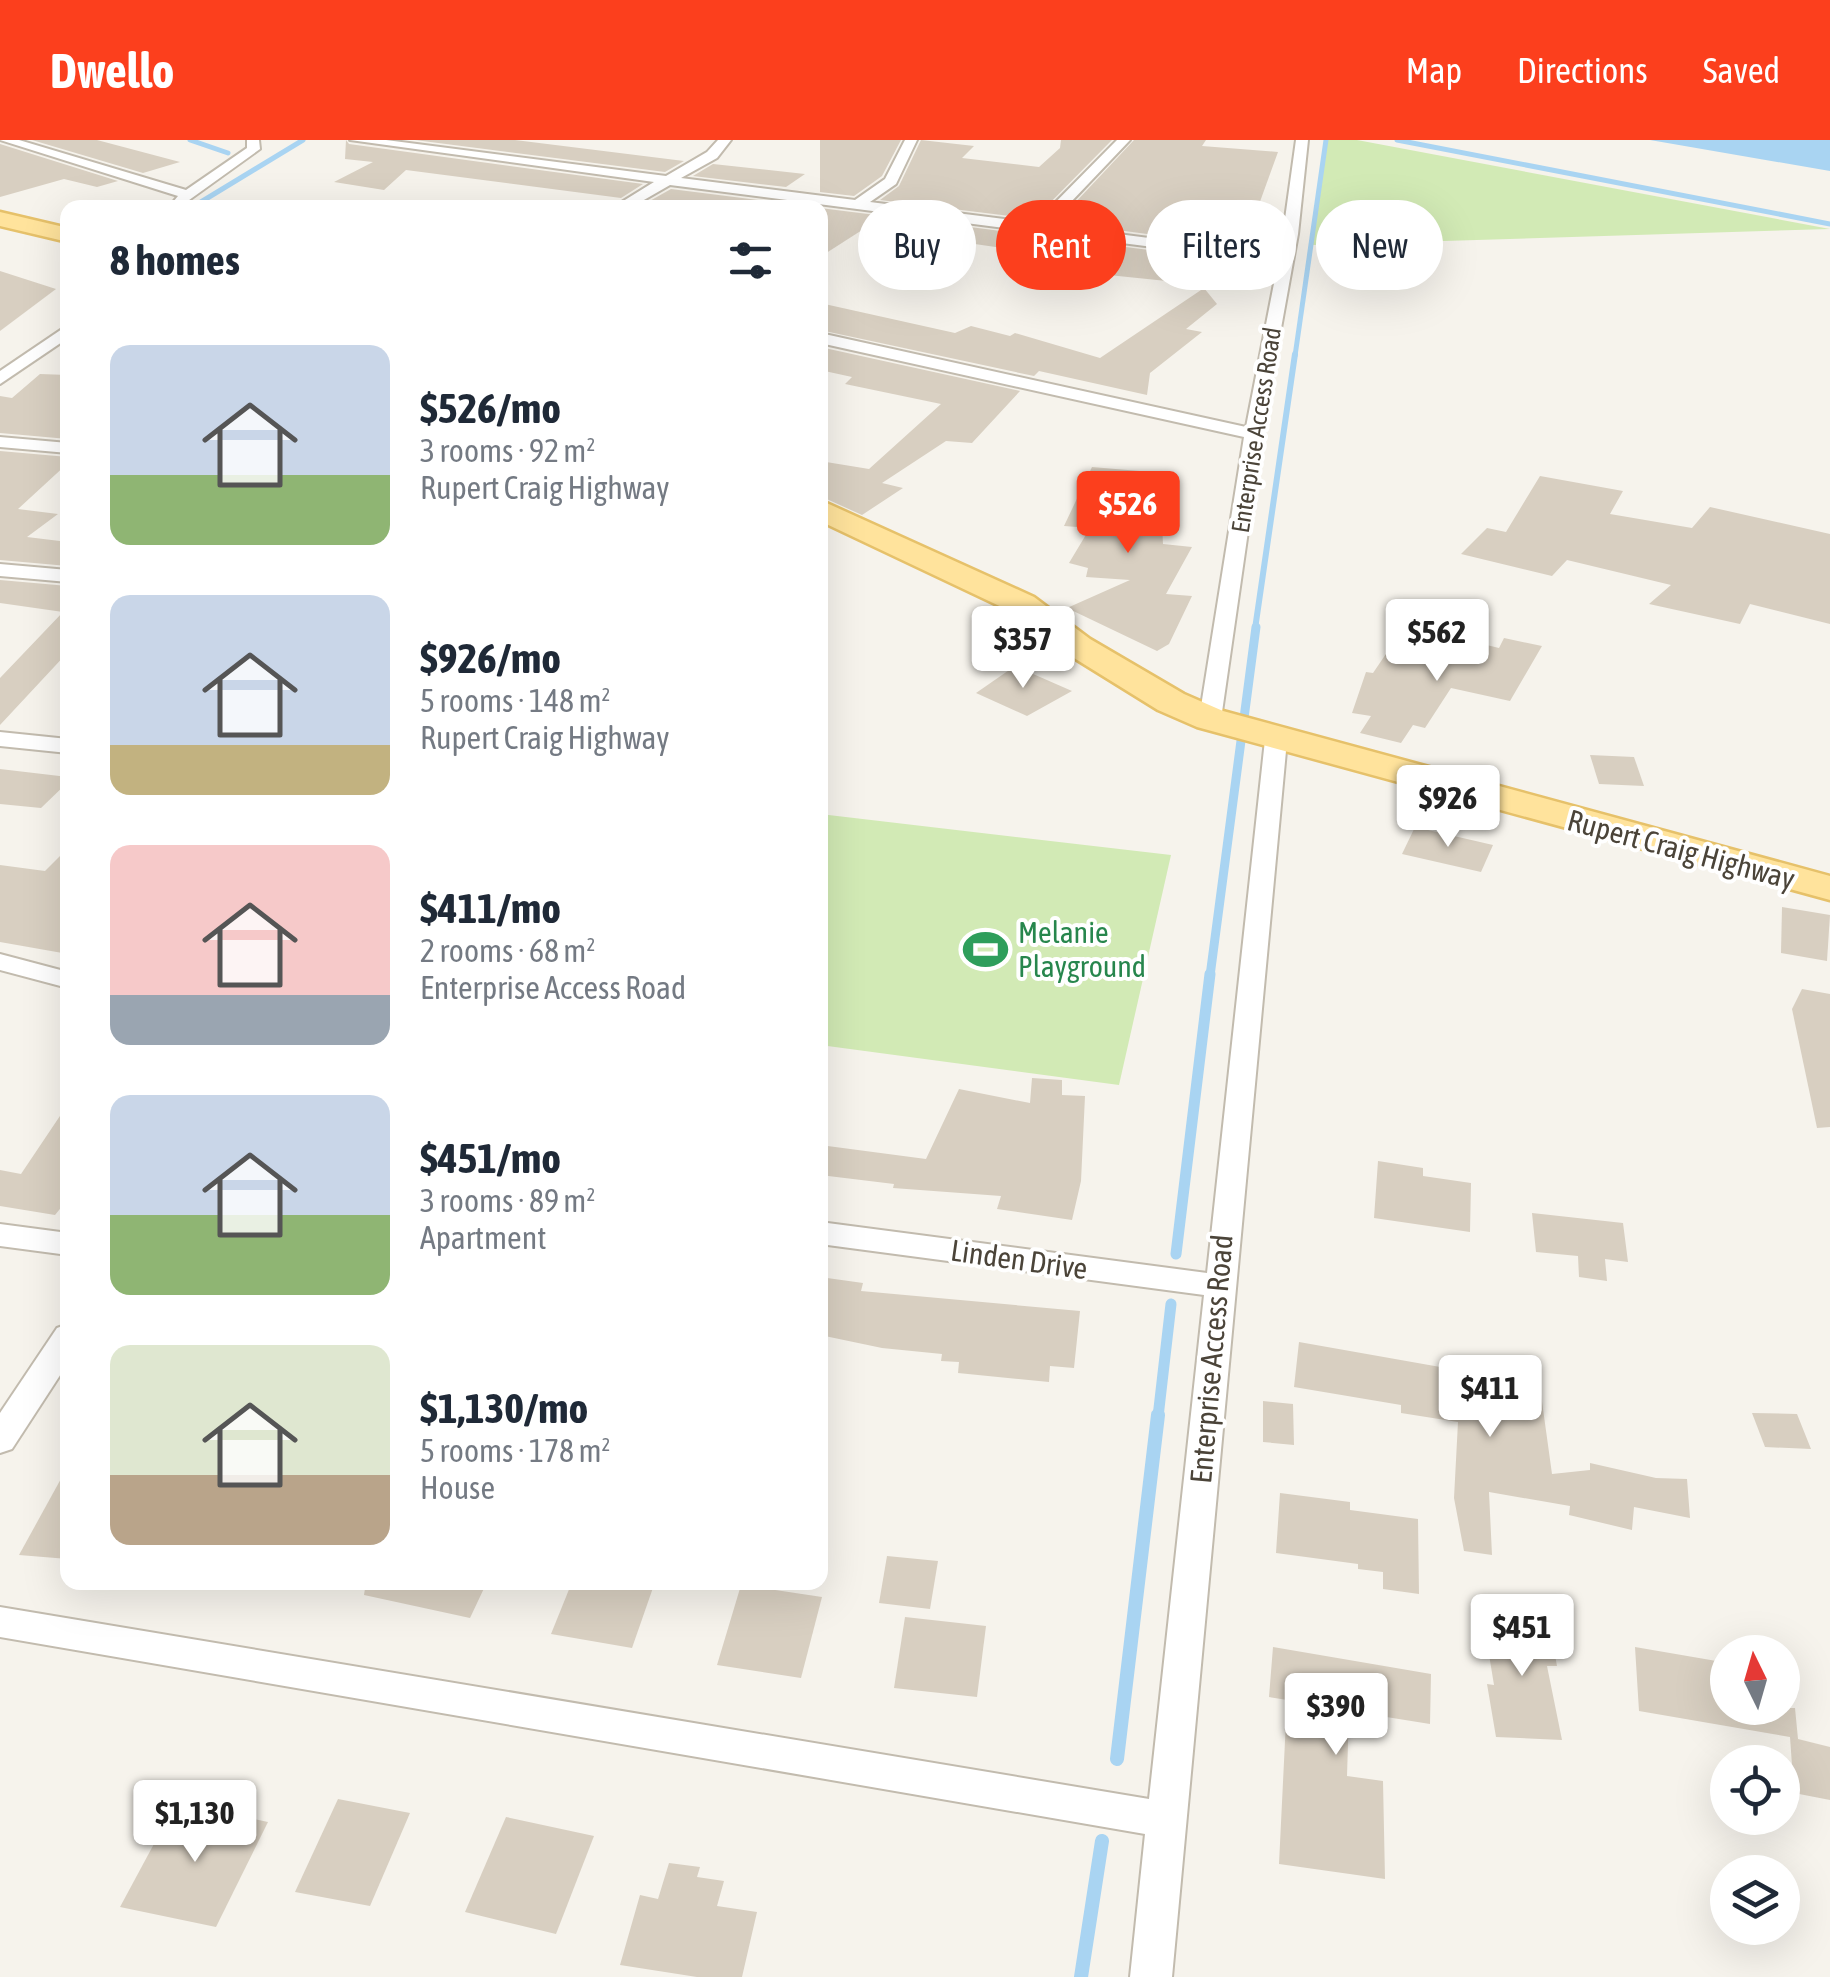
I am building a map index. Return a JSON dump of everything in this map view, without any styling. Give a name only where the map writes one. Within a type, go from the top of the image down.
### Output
[{"type":"main road","points":[[0,219],[60,233]]},
{"type":"main road","name":"Rupert Craig Highway","points":[[828,513],[1022,604],[1078,646],[1171,702],[1210,719],[1830,888]]},
{"type":"street","points":[[5,140],[187,194]]},
{"type":"street","points":[[180,200],[239,164],[254,149],[253,140]]},
{"type":"street","points":[[356,140],[827,200]]},
{"type":"street","points":[[487,155],[516,140]]},
{"type":"street","points":[[632,200],[712,155],[724,140]]},
{"type":"street","points":[[864,200],[892,180],[911,140]]},
{"type":"street","points":[[1065,200],[1124,140]]},
{"type":"street","name":"Enterprise Access Road","points":[[1294,200],[1302,140]]},
{"type":"street","points":[[828,200],[858,204]]},
{"type":"street","name":"Enterprise Access Road","points":[[1210,719],[1253,434],[1279,290]]},
{"type":"street","points":[[0,379],[60,336]]},
{"type":"street","points":[[828,340],[1253,434]]},
{"type":"street","points":[[0,442],[60,447]]},
{"type":"street","points":[[0,570],[60,575]]},
{"type":"street","points":[[0,739],[60,745]]},
{"type":"street","name":"Enterprise Access Road","points":[[1152,1977],[1218,1286],[1276,740]]},
{"type":"street","points":[[0,962],[60,978]]},
{"type":"street","name":"Linden Drive","points":[[828,1234],[1218,1286]]},
{"type":"street","points":[[0,1235],[60,1243]]},
{"type":"street","points":[[0,1440],[60,1348]]},
{"type":"street","points":[[0,1622],[1169,1820]]},
{"type":"green space","points":[[1325,140],[1357,140],[1830,229],[1443,241],[1443,200],[1318,200]]},
{"type":"green space","points":[[1316,213],[1316,245],[1312,245]]},
{"type":"green space","name":"Melanie Playground","points":[[828,815],[1171,855],[1119,1085],[828,1046]]},
{"type":"water","points":[[1650,140],[1830,140],[1830,171]]},
{"type":"building","points":[[32,140],[97,140],[180,162],[143,173]]},
{"type":"building","points":[[346,140],[349,144],[643,184],[621,198],[406,170],[384,190],[334,182],[373,162],[345,159]]},
{"type":"building","points":[[415,140],[515,140],[684,161],[665,172]]},
{"type":"building","points":[[820,140],[901,140],[882,176],[854,196],[820,192]]},
{"type":"building","points":[[921,140],[974,146],[962,158],[1039,167],[1060,148],[1061,140],[1112,140],[1053,200],[996,200],[996,214],[976,212],[976,200],[880,200],[899,186]]},
{"type":"building","points":[[1134,140],[1206,140],[1202,146],[1278,152],[1261,200],[1146,200],[1146,234],[1126,231],[1126,200],[1078,200]]},
{"type":"building","points":[[0,144],[118,181],[97,187],[64,179],[0,197]]},
{"type":"building","points":[[713,164],[805,174],[786,187],[693,176]]},
{"type":"building","points":[[671,189],[758,200],[652,200]]},
{"type":"building","points":[[828,209],[858,213],[858,233],[828,252]]},
{"type":"building","points":[[976,228],[996,230],[996,247],[976,244]]},
{"type":"building","points":[[1126,247],[1146,250],[1146,279],[1126,277]]},
{"type":"building","points":[[0,271],[56,289],[0,331]]},
{"type":"building","points":[[1201,290],[1206,290],[1217,304],[1186,329],[1202,332],[1150,373],[1147,395],[1039,371],[1034,376],[828,332],[828,305],[955,333],[971,326],[1010,336],[1015,333],[1100,358]]},
{"type":"building","points":[[828,349],[1020,391],[972,443],[946,441],[882,483],[903,488],[862,515],[828,500],[828,462],[869,469],[941,404],[845,384],[852,377],[828,372]]},
{"type":"building","points":[[40,374],[60,375],[60,438],[0,433],[0,396],[12,398]]},
{"type":"building","points":[[0,451],[60,456],[60,470],[18,509],[58,514],[27,537],[60,541],[60,565],[0,560]]},
{"type":"building","points":[[1092,467],[1163,473],[1152,524],[1162,525],[1163,544],[1192,547],[1166,594],[1192,596],[1169,644],[1157,651],[1067,608],[1130,580],[1086,577],[1088,568],[1069,563],[1090,528],[1064,526]]},
{"type":"building","points":[[1540,476],[1623,491],[1610,514],[1692,528],[1710,507],[1830,534],[1830,624],[1750,604],[1740,624],[1649,604],[1671,585],[1567,560],[1552,576],[1461,554],[1487,528],[1506,532]]},
{"type":"building","points":[[0,580],[60,585],[60,612],[0,603]]},
{"type":"building","points":[[60,615],[60,661],[0,725],[0,678]]},
{"type":"building","points":[[1504,638],[1542,646],[1510,701],[1451,688],[1425,728],[1413,725],[1401,743],[1360,733],[1371,716],[1352,713],[1366,672],[1373,673],[1390,648],[1453,661],[1466,640],[1499,648]]},
{"type":"building","points":[[1015,666],[1072,691],[1027,716],[976,693]]},
{"type":"building","points":[[1590,755],[1634,757],[1644,786],[1599,784]]},
{"type":"building","points":[[0,769],[60,776],[60,790],[41,808],[0,804]]},
{"type":"building","points":[[1415,827],[1493,845],[1481,872],[1402,854]]},
{"type":"building","points":[[60,856],[60,953],[0,942],[0,865],[45,871]]},
{"type":"building","points":[[1782,907],[1830,915],[1827,961],[1781,953]]},
{"type":"building","points":[[1802,989],[1830,994],[1830,1127],[1817,1128],[1792,1009]]},
{"type":"building","points":[[1032,1078],[1062,1080],[1062,1095],[1085,1096],[1081,1181],[1072,1220],[997,1209],[1001,1196],[893,1188],[894,1184],[828,1176],[828,1146],[926,1159],[959,1089],[1030,1103]]},
{"type":"building","points":[[60,1116],[60,1209],[55,1215],[0,1206],[0,1170],[21,1174]]},
{"type":"building","points":[[1378,1161],[1423,1168],[1423,1176],[1471,1183],[1470,1232],[1374,1218]]},
{"type":"building","points":[[1532,1213],[1623,1223],[1628,1262],[1605,1259],[1607,1281],[1579,1277],[1578,1256],[1536,1252]]},
{"type":"building","points":[[828,1278],[863,1283],[861,1291],[1080,1311],[1074,1368],[1050,1366],[1049,1382],[958,1373],[959,1362],[941,1361],[942,1354],[882,1348],[828,1337]]},
{"type":"building","points":[[1299,1342],[1508,1379],[1508,1375],[1539,1380],[1552,1474],[1590,1470],[1590,1463],[1656,1478],[1687,1479],[1690,1518],[1634,1507],[1632,1530],[1569,1515],[1570,1506],[1489,1492],[1492,1555],[1464,1551],[1454,1498],[1458,1422],[1401,1413],[1401,1405],[1294,1387]]},
{"type":"building","points":[[1263,1401],[1293,1404],[1294,1445],[1263,1442]]},
{"type":"building","points":[[1752,1413],[1797,1414],[1811,1449],[1765,1447]]},
{"type":"building","points":[[60,1481],[60,1558],[19,1555]]},
{"type":"building","points":[[1280,1493],[1350,1502],[1350,1510],[1418,1519],[1419,1594],[1383,1589],[1383,1572],[1358,1569],[1358,1564],[1276,1553]]},
{"type":"building","points":[[887,1556],[938,1561],[930,1609],[879,1603]]},
{"type":"building","points":[[365,1590],[483,1590],[470,1618],[364,1595]]},
{"type":"building","points":[[569,1590],[652,1590],[632,1648],[551,1634]]},
{"type":"building","points":[[740,1590],[822,1597],[801,1678],[717,1665]]},
{"type":"building","points":[[905,1617],[986,1626],[977,1697],[894,1688]]},
{"type":"building","points":[[1483,1618],[1549,1622],[1557,1666],[1547,1666],[1562,1740],[1496,1737],[1487,1684],[1494,1685]]},
{"type":"building","points":[[1273,1647],[1431,1674],[1430,1724],[1349,1711],[1347,1776],[1383,1781],[1385,1879],[1279,1864],[1287,1700],[1269,1697]]},
{"type":"building","points":[[1635,1647],[1710,1660],[1710,1723],[1639,1711]]},
{"type":"building","points":[[1720,1725],[1797,1725],[1798,1739],[1830,1747],[1830,1800],[1800,1794],[1800,1745],[1791,1745],[1790,1737]]},
{"type":"building","points":[[338,1799],[410,1813],[370,1906],[295,1892]]},
{"type":"building","points":[[176,1803],[268,1822],[216,1927],[120,1907]]},
{"type":"building","points":[[506,1817],[594,1836],[556,1934],[465,1912]]},
{"type":"building","points":[[669,1863],[700,1867],[697,1877],[724,1881],[717,1906],[757,1912],[742,1977],[697,1977],[620,1965],[640,1895],[658,1899]]},
{"type":"waterway","points":[[190,140],[228,153]]},
{"type":"waterway","points":[[204,200],[303,140]]},
{"type":"waterway","points":[[1295,356],[1326,140]]},
{"type":"waterway","points":[[1397,140],[1830,224]]},
{"type":"waterway","points":[[1255,629],[1295,354]]},
{"type":"waterway","points":[[1210,976],[1256,627]]},
{"type":"waterway","points":[[1176,1254],[1210,974]]},
{"type":"waterway","points":[[1158,1417],[1171,1304]]},
{"type":"waterway","points":[[1117,1759],[1158,1415]]},
{"type":"waterway","points":[[1081,1977],[1102,1841]]},
{"type":"place","name":"Melanie Playground","points":[[985,950]]}]
